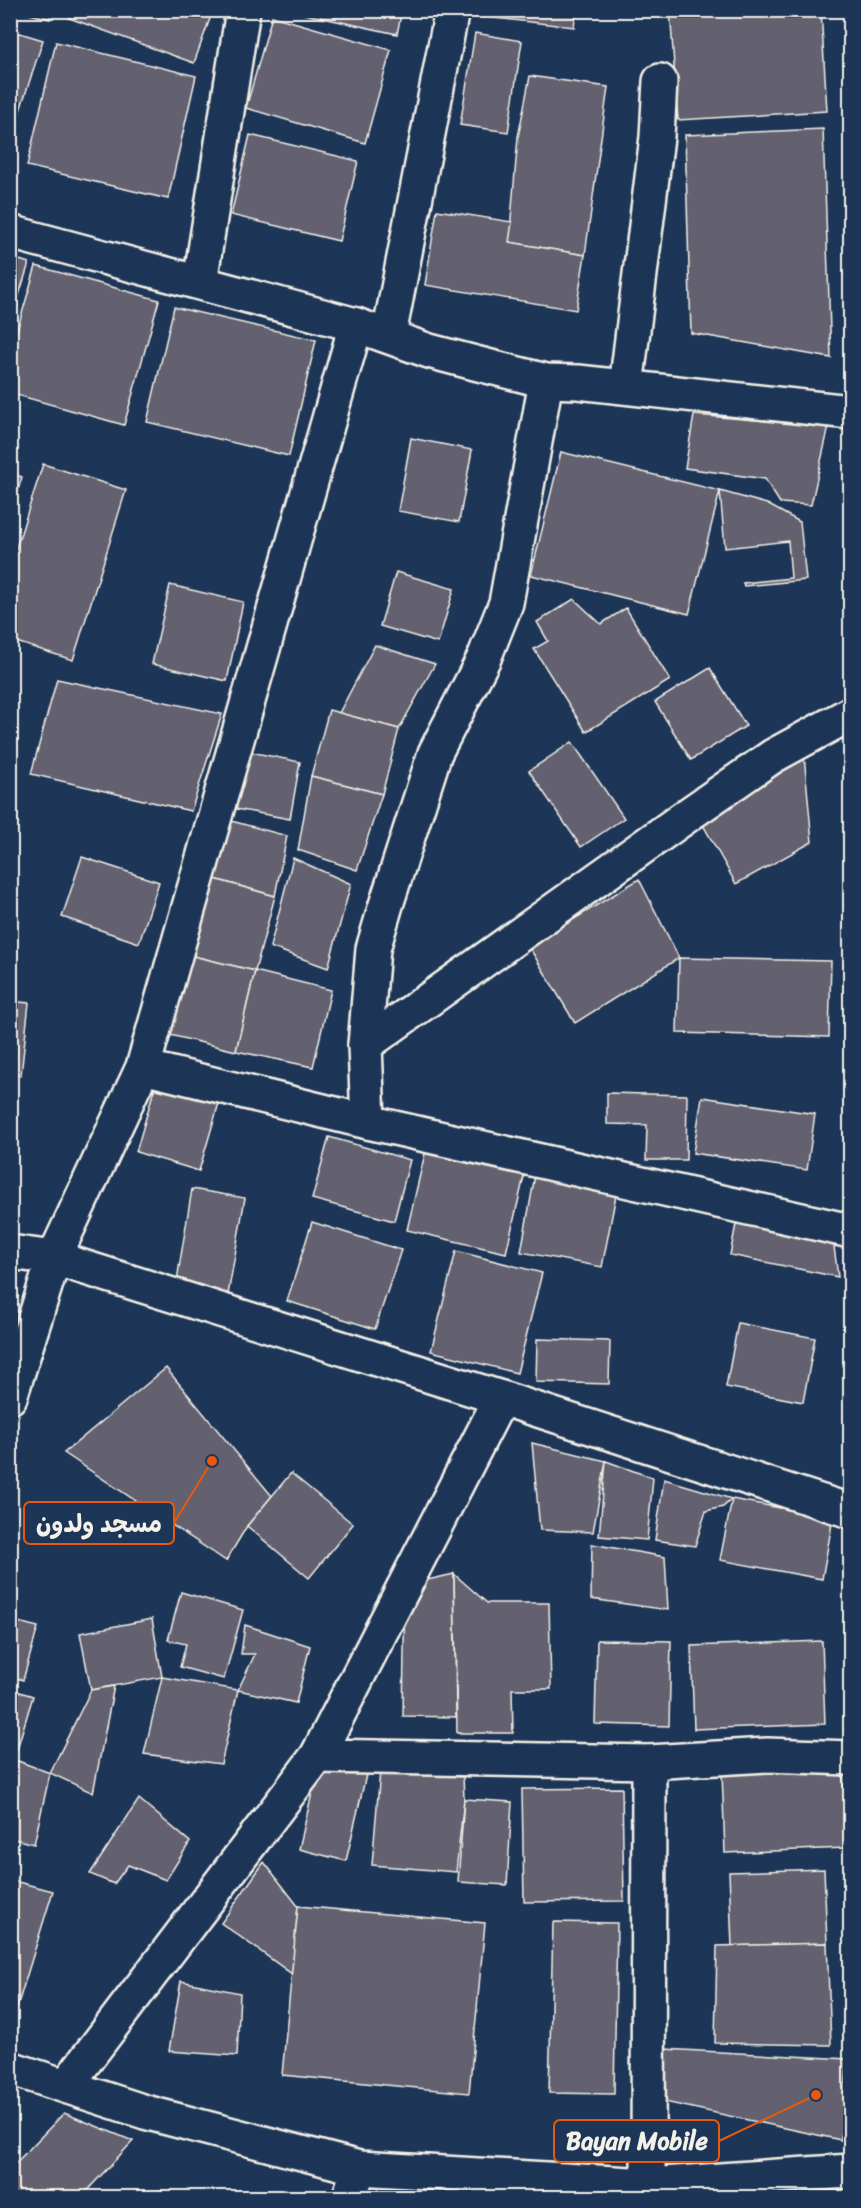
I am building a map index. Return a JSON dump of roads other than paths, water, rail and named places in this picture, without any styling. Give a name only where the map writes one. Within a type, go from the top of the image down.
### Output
[{"type":"street","points":[[200,282],[243,10]]},
{"type":"street","points":[[389,335],[452,10]]},
{"type":"street","points":[[626,387],[657,137],[660,81]]},
{"type":"street","points":[[10,232],[356,325],[429,351],[546,381],[626,387],[850,412]]},
{"type":"street","points":[[10,1397],[54,1258],[143,1067],[356,325]]},
{"type":"street","points":[[368,1122],[365,1045],[374,949],[435,753],[484,658],[506,603],[546,381]]},
{"type":"street","points":[[365,1045],[773,756],[850,714]]},
{"type":"street","points":[[143,1067],[368,1122],[850,1231]]},
{"type":"street","points":[[10,1252],[54,1258],[501,1398],[850,1511]]},
{"type":"street","points":[[66,2086],[317,1756],[501,1398]]},
{"type":"street","points":[[317,1756],[649,1762],[767,1755],[850,1758]]},
{"type":"street","points":[[648,2185],[649,1762]]},
{"type":"street","points":[[10,2068],[354,2182],[648,2185],[850,2171]]},
{"type":"place","name":"مسجد ولدون","points":[[212,1461]]},
{"type":"place","name":"Bayan Mobile","points":[[816,2095]]}]
